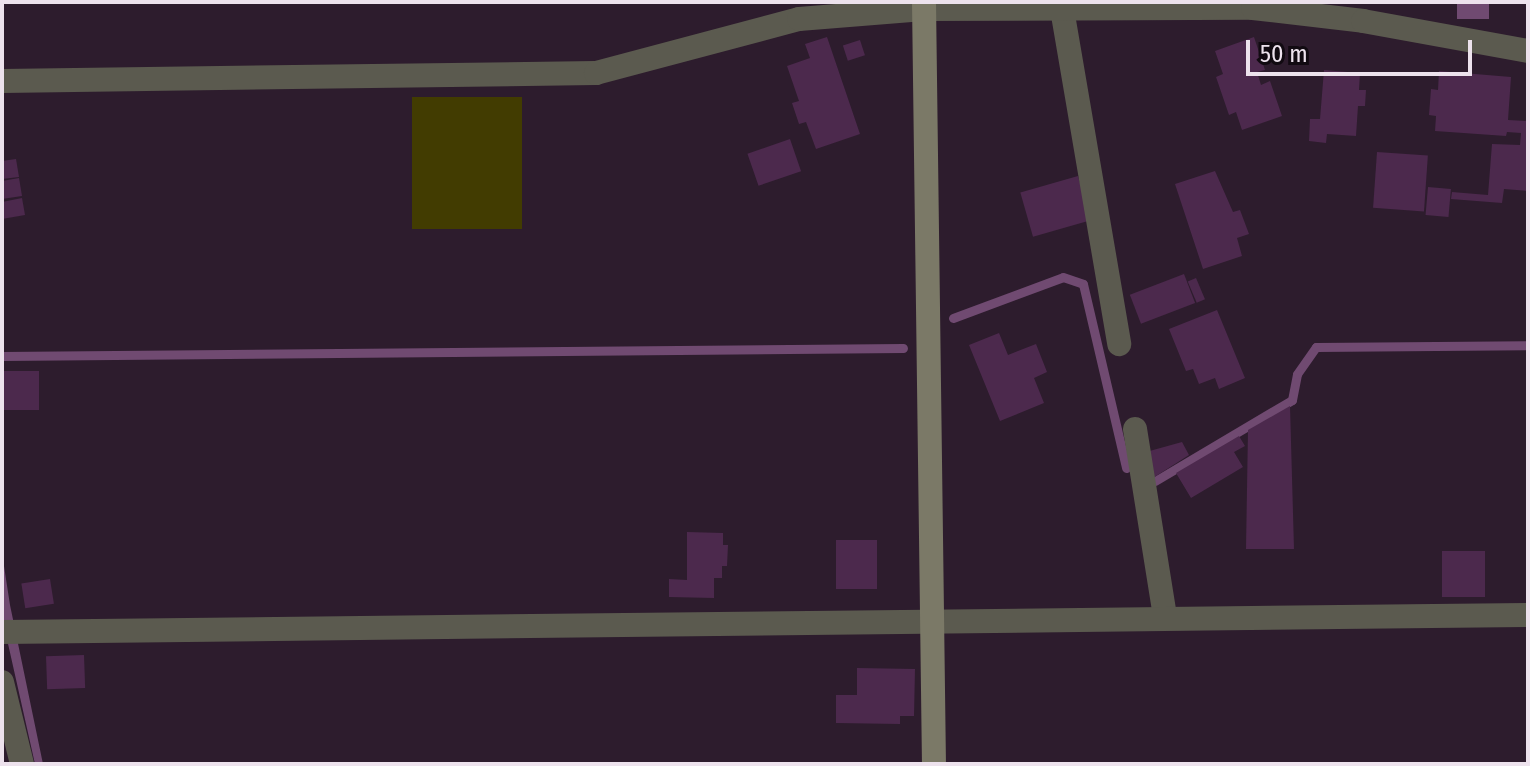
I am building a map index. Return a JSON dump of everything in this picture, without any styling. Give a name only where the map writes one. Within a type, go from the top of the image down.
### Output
[{"type":"street","points":[[924,6],[934,764]]},
{"type":"street","points":[[2,81],[596,73],[799,19],[924,6],[1253,8],[1363,21],[1528,51]]},
{"type":"street","points":[[1062,9],[1119,344]]},
{"type":"street","points":[[1135,429],[1165,617]]},
{"type":"street","points":[[11,632],[932,619],[1528,615]]},
{"type":"street","points":[[2,682],[22,764]]},
{"type":"shaded area","points":[[1457,2],[1489,2],[1489,19],[1457,19]]},
{"type":"shaded area","points":[[412,97],[522,97],[522,229],[412,229]]},
{"type":"shaded area","points":[[2,553],[43,764],[35,764],[2,617]]},
{"type":"building","points":[[827,37],[860,134],[816,149],[806,122],[799,124],[792,103],[799,101],[787,66],[810,58],[805,44]]},
{"type":"building","points":[[1254,37],[1265,70],[1257,72],[1261,85],[1270,81],[1282,116],[1242,130],[1236,112],[1229,115],[1216,77],[1223,74],[1215,51]]},
{"type":"building","points":[[860,40],[865,55],[848,61],[843,46]]},
{"type":"building","points":[[1324,70],[1360,73],[1359,90],[1366,90],[1365,106],[1358,106],[1356,136],[1327,134],[1326,143],[1309,141],[1310,119],[1320,119]]},
{"type":"building","points":[[1439,71],[1511,77],[1508,120],[1528,121],[1528,191],[1504,189],[1502,203],[1451,199],[1452,192],[1488,195],[1492,144],[1520,145],[1521,133],[1507,132],[1506,136],[1435,131],[1436,116],[1429,115],[1431,89],[1438,90]]},
{"type":"building","points":[[790,139],[801,171],[759,186],[747,154]]},
{"type":"building","points":[[1377,152],[1428,156],[1424,211],[1373,208]]},
{"type":"building","points":[[16,159],[19,177],[2,179],[2,161]]},
{"type":"building","points":[[1215,171],[1233,212],[1240,210],[1249,234],[1237,238],[1242,256],[1203,269],[1175,184]]},
{"type":"building","points":[[1078,176],[1091,220],[1033,237],[1020,193]]},
{"type":"building","points":[[19,178],[22,196],[2,199],[2,181]]},
{"type":"building","points":[[1428,187],[1451,189],[1448,217],[1426,215]]},
{"type":"building","points":[[22,198],[25,215],[2,219],[2,202]]},
{"type":"building","points":[[1184,274],[1195,303],[1141,324],[1130,295]]},
{"type":"building","points":[[1196,278],[1205,299],[1197,303],[1188,282]]},
{"type":"building","points":[[1217,310],[1245,378],[1219,389],[1215,378],[1199,384],[1193,369],[1186,371],[1169,329]]},
{"type":"building","points":[[999,333],[1008,355],[1036,344],[1047,372],[1034,378],[1044,403],[1000,421],[969,345]]},
{"type":"building","points":[[2,371],[39,371],[39,410],[2,410]]},
{"type":"building","points":[[1290,406],[1294,549],[1246,549],[1248,430]]},
{"type":"building","points":[[1239,436],[1245,446],[1234,452],[1243,467],[1191,498],[1176,473]]},
{"type":"building","points":[[1182,442],[1189,455],[1153,478],[1146,452]]},
{"type":"building","points":[[687,532],[723,533],[723,545],[728,545],[727,566],[722,566],[722,578],[714,578],[714,598],[669,597],[669,579],[687,580]]},
{"type":"building","points":[[836,540],[877,540],[877,589],[836,589]]},
{"type":"building","points":[[1442,551],[1485,551],[1485,597],[1442,597]]},
{"type":"building","points":[[50,579],[54,604],[25,608],[21,584]]},
{"type":"building","points":[[84,655],[85,688],[47,689],[46,656]]},
{"type":"building","points":[[857,668],[915,669],[914,716],[900,716],[900,724],[836,723],[836,695],[857,695]]},
{"type":"waterway","points":[[953,318],[1063,277],[1083,284],[1126,468]]},
{"type":"waterway","points":[[1155,481],[1292,400],[1297,374],[1316,347],[1528,345]]},
{"type":"waterway","points":[[2,356],[903,348]]}]
